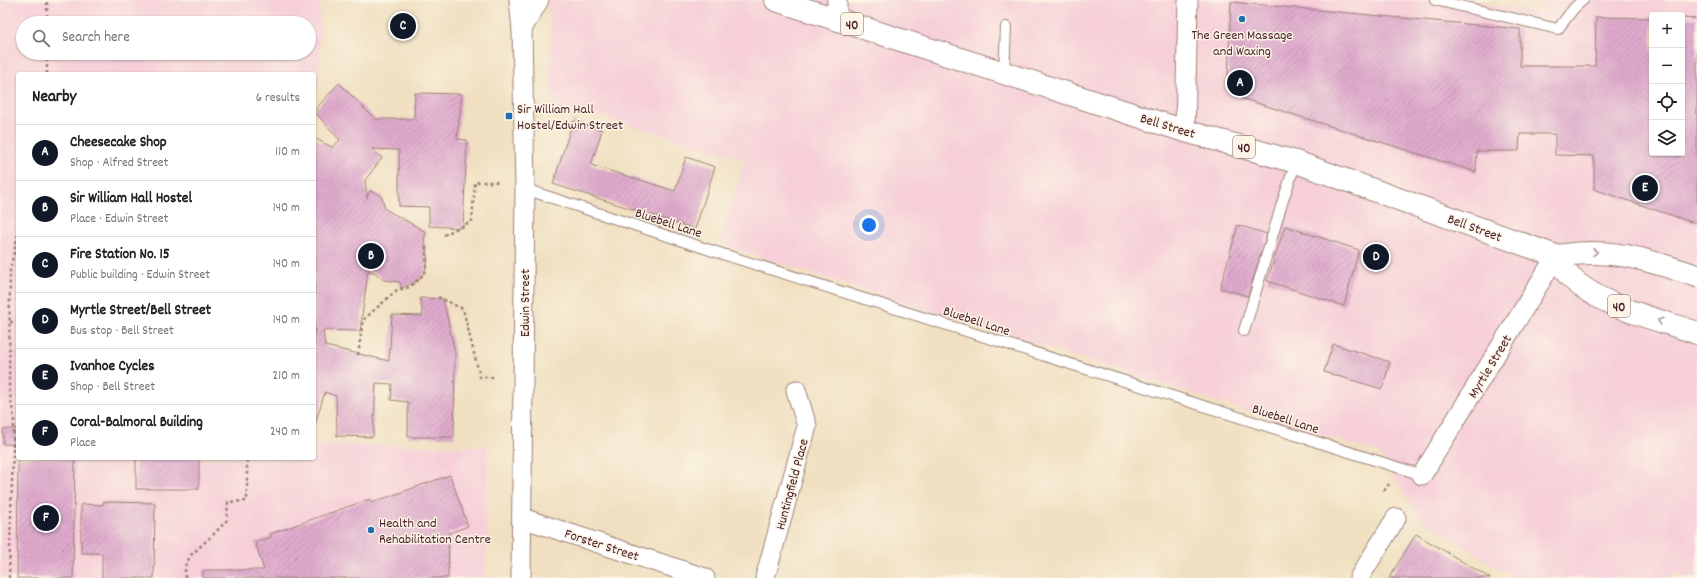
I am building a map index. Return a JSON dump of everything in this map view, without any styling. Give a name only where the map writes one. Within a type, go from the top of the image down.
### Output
[{"type":"highway","name":"Bell Street","points":[[776,0],[837,9],[1004,73],[1185,131],[1296,162],[1556,256],[1579,252],[1602,252],[1627,255],[1648,260],[1697,276]]},
{"type":"highway","name":"40","points":[[1556,256],[1569,276],[1593,294],[1626,309],[1697,333]]},
{"type":"street","name":"Edwin Street","points":[[519,0],[522,29],[524,189],[521,578]]},
{"type":"street","points":[[522,29],[539,0]]},
{"type":"street","points":[[1185,131],[1188,0]]},
{"type":"street","name":"Myrtle Street","points":[[1422,475],[1556,256]]},
{"type":"street","name":"Huntingfield Place","points":[[765,578],[807,426],[796,390]]},
{"type":"street","name":"Forster Street","points":[[522,518],[705,578]]},
{"type":"street","points":[[1358,578],[1396,518]]},
{"type":"lane","points":[[1436,0],[1558,29],[1574,8],[1583,0]]},
{"type":"lane","points":[[1004,73],[1006,26]]},
{"type":"lane","points":[[1244,331],[1296,162]]},
{"type":"lane","name":"Bluebell Lane","points":[[524,189],[713,251],[1422,475]]},
{"type":"path","points":[[47,0],[47,16]]},
{"type":"path","points":[[47,60],[47,72]]},
{"type":"path","points":[[444,235],[472,221],[474,182],[498,182]]},
{"type":"path","points":[[9,578],[14,418],[9,388],[10,270],[16,244]]},
{"type":"path","points":[[358,355],[363,320],[396,290],[410,287],[421,277],[426,270],[426,246]]},
{"type":"path","points":[[438,297],[463,309],[480,377],[494,377]]},
{"type":"path","points":[[10,322],[16,322]]},
{"type":"path","points":[[185,578],[185,566],[191,555],[227,520],[228,502],[247,501],[247,460]]},
{"type":"shaded area","points":[[0,0],[320,0],[319,86],[316,86],[316,72],[16,72],[16,460],[316,460],[316,444],[488,447],[486,578],[0,578]]},
{"type":"shaded area","points":[[547,0],[1471,0],[1542,14],[1542,0],[1697,0],[1697,578],[1684,578],[1674,572],[1670,578],[1514,578],[1421,519],[1379,453],[719,244],[745,159],[551,102],[551,34]]},
{"type":"building","points":[[1231,2],[1520,29],[1520,66],[1595,66],[1596,17],[1649,18],[1649,156],[1685,156],[1685,18],[1697,19],[1697,224],[1594,189],[1594,156],[1555,155],[1555,134],[1520,134],[1519,151],[1477,151],[1476,172],[1241,98],[1228,77]]},
{"type":"building","points":[[339,83],[375,119],[414,119],[415,93],[462,94],[457,139],[467,140],[463,228],[429,226],[429,207],[399,206],[399,150],[372,149],[382,158],[365,180],[367,198],[370,191],[381,195],[385,209],[426,232],[424,240],[428,261],[425,271],[418,281],[401,288],[400,282],[384,280],[374,272],[368,271],[360,331],[323,330],[325,346],[389,361],[392,315],[423,316],[420,298],[443,299],[455,353],[454,437],[408,437],[408,402],[391,400],[392,384],[376,383],[373,437],[337,436],[336,396],[325,392],[316,421],[316,139],[332,147],[340,140],[316,113],[316,109]]},
{"type":"building","points":[[573,121],[602,130],[591,165],[675,191],[686,157],[715,167],[695,229],[553,184]]},
{"type":"building","points":[[1238,225],[1267,234],[1248,296],[1220,288]]},
{"type":"building","points":[[1285,226],[1359,250],[1344,306],[1267,281]]},
{"type":"building","points":[[1333,344],[1390,362],[1382,389],[1324,372]]},
{"type":"building","points":[[3,429],[16,429],[16,445],[3,444]]},
{"type":"building","points":[[18,460],[75,460],[73,578],[17,578]]},
{"type":"building","points":[[136,460],[199,460],[199,489],[136,489]]},
{"type":"building","name":"Health and Rehabilitation Centre","points":[[450,475],[468,526],[449,533],[448,578],[203,578],[203,570],[264,570],[255,542],[271,537],[270,534],[370,499],[371,503]]},
{"type":"building","points":[[103,502],[155,503],[154,578],[102,578],[102,553],[81,553],[81,504],[103,505]]},
{"type":"building","points":[[1416,534],[1490,578],[1389,578]]},
{"type":"place","name":"The Green Massage and Waxing","points":[[1242,19]]},
{"type":"place","name":"Fire Station No. 15","points":[[403,26]]},
{"type":"place","name":"Cheesecake Shop","points":[[1240,83]]},
{"type":"place","name":"Sir William Hall Hostel/Edwin Street","points":[[509,116]]},
{"type":"place","name":"Ivanhoe Cycles","points":[[1645,188]]},
{"type":"place","name":"Sir William Hall Hostel","points":[[371,256]]},
{"type":"place","name":"Myrtle Street/Bell Street","points":[[1376,257]]},
{"type":"place","name":"Coral-Balmoral Building","points":[[46,518]]},
{"type":"place","name":"Health and Rehabilitation Centre","points":[[371,530]]}]
